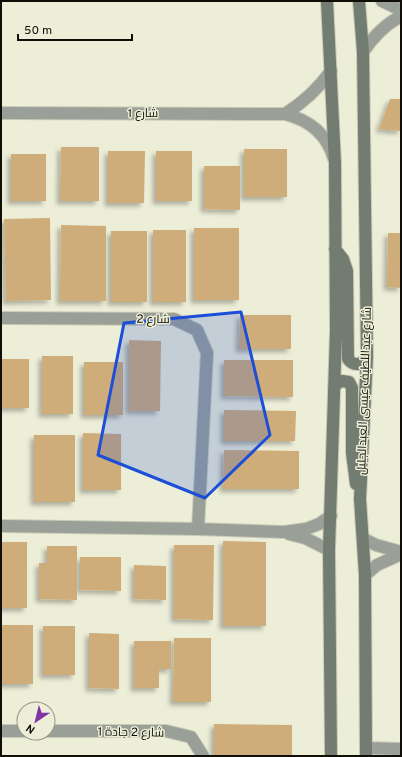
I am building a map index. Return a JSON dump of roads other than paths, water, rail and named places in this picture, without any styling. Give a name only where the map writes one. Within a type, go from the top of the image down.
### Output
[{"type":"street","points":[[328,1],[335,163],[334,389],[330,550],[331,756]]},
{"type":"street","name":"شارع عبداللطيف عيسى العبدالجليل","points":[[359,1],[363,52],[367,357],[360,499],[364,539],[365,576],[366,752]]},
{"type":"street","points":[[382,1],[401,10]]},
{"type":"street","points":[[363,52],[376,35],[392,21],[401,16]]},
{"type":"street","points":[[285,114],[310,96],[331,71]]},
{"type":"street","name":"شارع 1","points":[[1,113],[285,114],[301,119],[316,129],[328,144],[335,163]]},
{"type":"street","points":[[335,249],[343,259],[347,271],[348,359],[352,364],[358,365],[364,362],[367,357]]},
{"type":"street","name":"شارع 2","points":[[1,318],[174,319],[197,330],[207,353],[198,529]]},
{"type":"street","points":[[334,389],[336,384],[342,381],[349,382],[352,388],[353,458],[356,484],[360,499]]},
{"type":"street","points":[[1,526],[284,532],[306,530],[331,516]]},
{"type":"street","points":[[284,532],[305,538],[330,550]]},
{"type":"street","points":[[364,539],[376,545],[401,553]]},
{"type":"street","points":[[365,576],[377,565],[401,553]]},
{"type":"street","points":[[1,731],[16,731]]},
{"type":"street","name":"شارع 2 جادة 1","points":[[56,731],[166,731],[190,736],[203,756]]},
{"type":"street","points":[[366,752],[401,749]]}]
